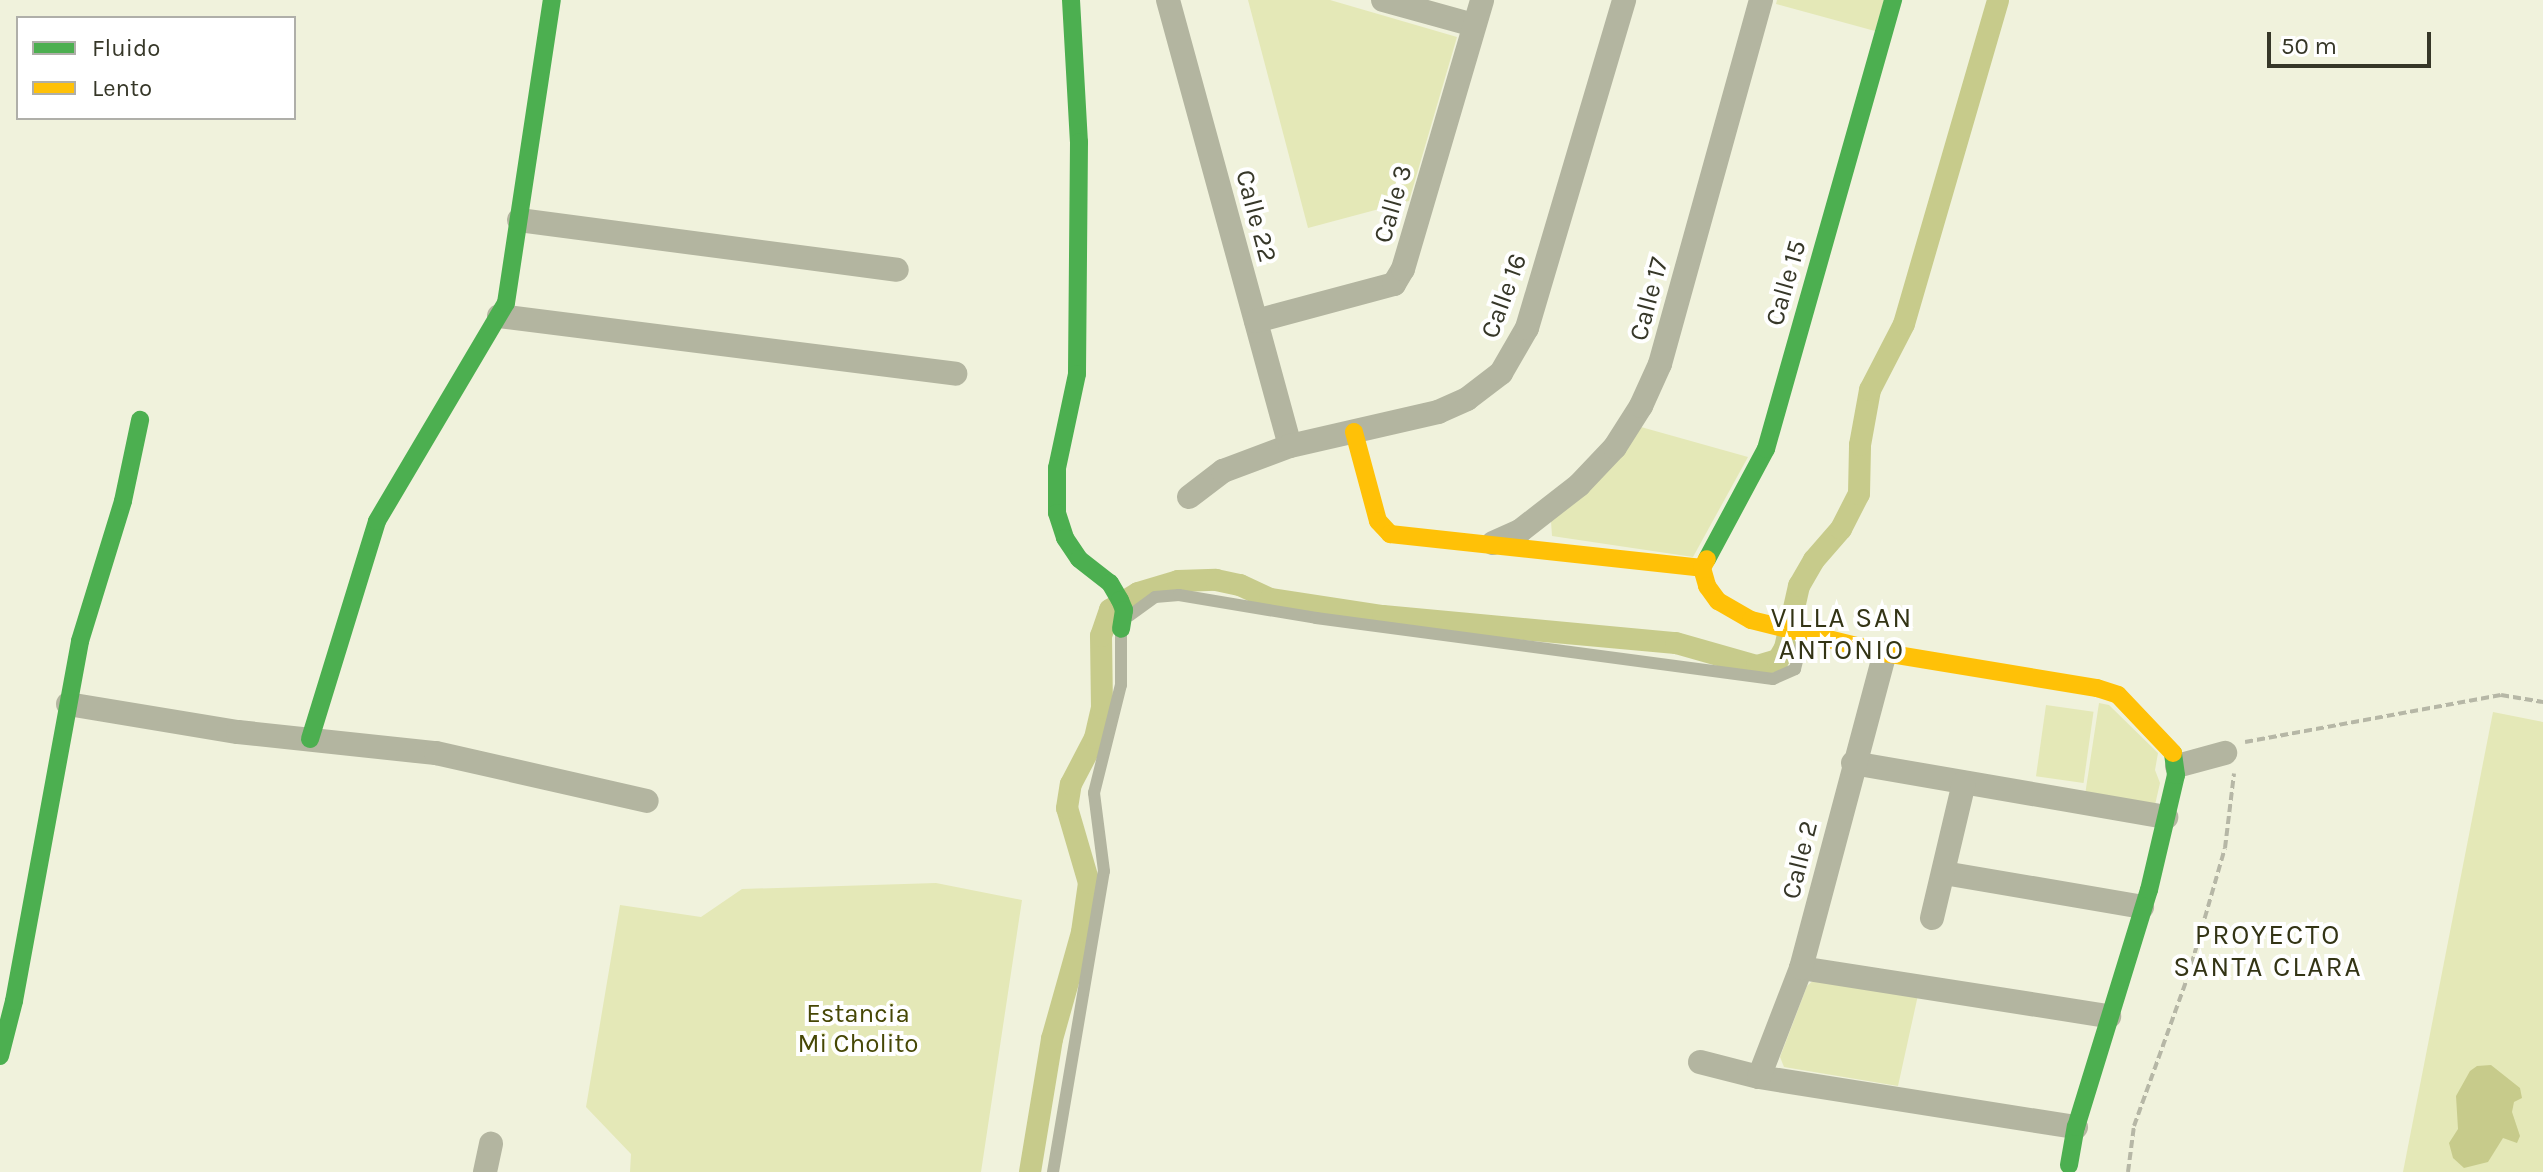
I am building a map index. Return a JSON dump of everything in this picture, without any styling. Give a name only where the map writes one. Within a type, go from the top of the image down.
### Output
[{"type":"street","points":[[310,739],[377,521],[506,303],[552,0]]},
{"type":"street","points":[[1071,0],[1079,142],[1077,374],[1057,468],[1057,513],[1065,538],[1079,559],[1110,583],[1122,613]]},
{"type":"street","name":"Calle 22","points":[[1168,0],[1290,446]]},
{"type":"street","points":[[1383,0],[1474,25]]},
{"type":"street","name":"Calle 3","points":[[1256,321],[1394,284],[1403,269],[1482,0]]},
{"type":"street","name":"Calle 16","points":[[1189,497],[1223,471],[1290,446],[1438,412],[1467,399],[1501,373],[1517,351],[1527,328],[1624,0]]},
{"type":"street","name":"Calle 17","points":[[1488,545],[1520,531],[1579,485],[1615,447],[1641,406],[1660,364],[1761,0]]},
{"type":"street","name":"Calle 15","points":[[1702,568],[1766,449],[1893,0]]},
{"type":"street","points":[[519,220],[897,270]]},
{"type":"street","points":[[499,316],[955,374]]},
{"type":"street","points":[[0,1056],[14,1001],[80,641],[123,501],[140,420]]},
{"type":"street","points":[[1354,432],[1374,511],[1385,531],[1702,568],[1707,586],[1724,608],[1783,628],[1885,653],[2097,688],[2118,695],[2165,742],[2177,766],[2166,817],[2076,1127],[2069,1165]]},
{"type":"street","name":"Calle 2","points":[[1759,1077],[1801,968],[1853,763],[1885,653]]},
{"type":"street","points":[[68,704],[238,732],[436,753],[647,801]]},
{"type":"street","points":[[2177,766],[2231,756]]},
{"type":"street","points":[[1853,763],[2166,817]]},
{"type":"street","points":[[1932,918],[1964,783]]},
{"type":"street","points":[[1944,873],[2142,907]]},
{"type":"street","points":[[1801,968],[2109,1016]]},
{"type":"street","points":[[1700,1062],[1759,1077],[2076,1127]]},
{"type":"street","points":[[485,1172],[491,1144]]},
{"type":"lane","points":[[1053,1172],[1104,871],[1094,793],[1121,685],[1122,613],[1144,602],[1179,595],[1316,618],[1773,679],[1795,669],[1803,633]]},
{"type":"path","points":[[2128,1172],[2134,1126],[2188,976],[2225,848],[2234,795],[2231,756],[2501,695],[2543,702]]},
{"type":"green space","points":[[1248,0],[1330,0],[1457,37],[1409,201],[1308,228]]},
{"type":"green space","points":[[1777,0],[1884,0],[1875,31],[1776,4]]},
{"type":"green space","points":[[1641,427],[1748,457],[1693,557],[1552,536],[1551,521]]},
{"type":"green space","points":[[2099,703],[2109,705],[2158,753],[2155,770],[2160,783],[2155,805],[2085,795]]},
{"type":"green space","points":[[2046,705],[2094,712],[2084,783],[2036,776]]},
{"type":"green space","points":[[2493,712],[2543,722],[2543,1172],[2403,1172]]},
{"type":"green space","name":"Estancia Mi Cholito","points":[[936,883],[1022,900],[981,1172],[630,1172],[631,1154],[586,1107],[620,905],[701,917],[742,889]]},
{"type":"green space","points":[[1815,979],[1918,995],[1898,1086],[1784,1067],[1780,1057],[1807,986]]},
{"type":"shaded area","points":[[2491,1065],[2520,1088],[2522,1098],[2514,1102],[2512,1112],[2520,1136],[2517,1143],[2503,1138],[2488,1162],[2464,1168],[2453,1158],[2449,1143],[2458,1129],[2456,1096],[2470,1071],[2477,1066]]},
{"type":"waterway","points":[[1030,1172],[1052,1039],[1082,932],[1089,883],[1067,808],[1071,784],[1095,738],[1102,708],[1101,636],[1110,610],[1138,593],[1178,581],[1216,580],[1240,585],[1270,599],[1383,616],[1676,643],[1757,666],[1778,660],[1785,648],[1799,586],[1814,560],[1841,529],[1859,494],[1860,445],[1870,390],[1904,324],[1998,0]]},
{"type":"traffic: fast","points":[[310,739],[377,521],[506,303],[552,0]]},
{"type":"traffic: fast","points":[[1071,0],[1079,142],[1077,374],[1057,468],[1057,513],[1065,538],[1079,559],[1110,583],[1120,600],[1124,610],[1121,629]]},
{"type":"traffic: fast","points":[[1707,559],[1766,449],[1893,0]]},
{"type":"traffic: fast","points":[[0,1056],[14,1001],[80,641],[123,501],[140,420]]},
{"type":"traffic: fast","points":[[2069,1165],[2076,1127],[2149,890],[2176,775],[2173,753]]},
{"type":"traffic: slow","points":[[1354,432],[1378,521],[1390,534],[1702,568],[1707,559]]},
{"type":"traffic: slow","points":[[1702,568],[1707,586],[1718,601],[1751,620],[1885,653],[2097,688],[2118,695],[2173,753]]},
{"type":"district","name":"VILLA SAN ANTONIO","points":[[1842,634]]},
{"type":"district","name":"PROYECTO SANTA CLARA","points":[[2268,951]]}]
